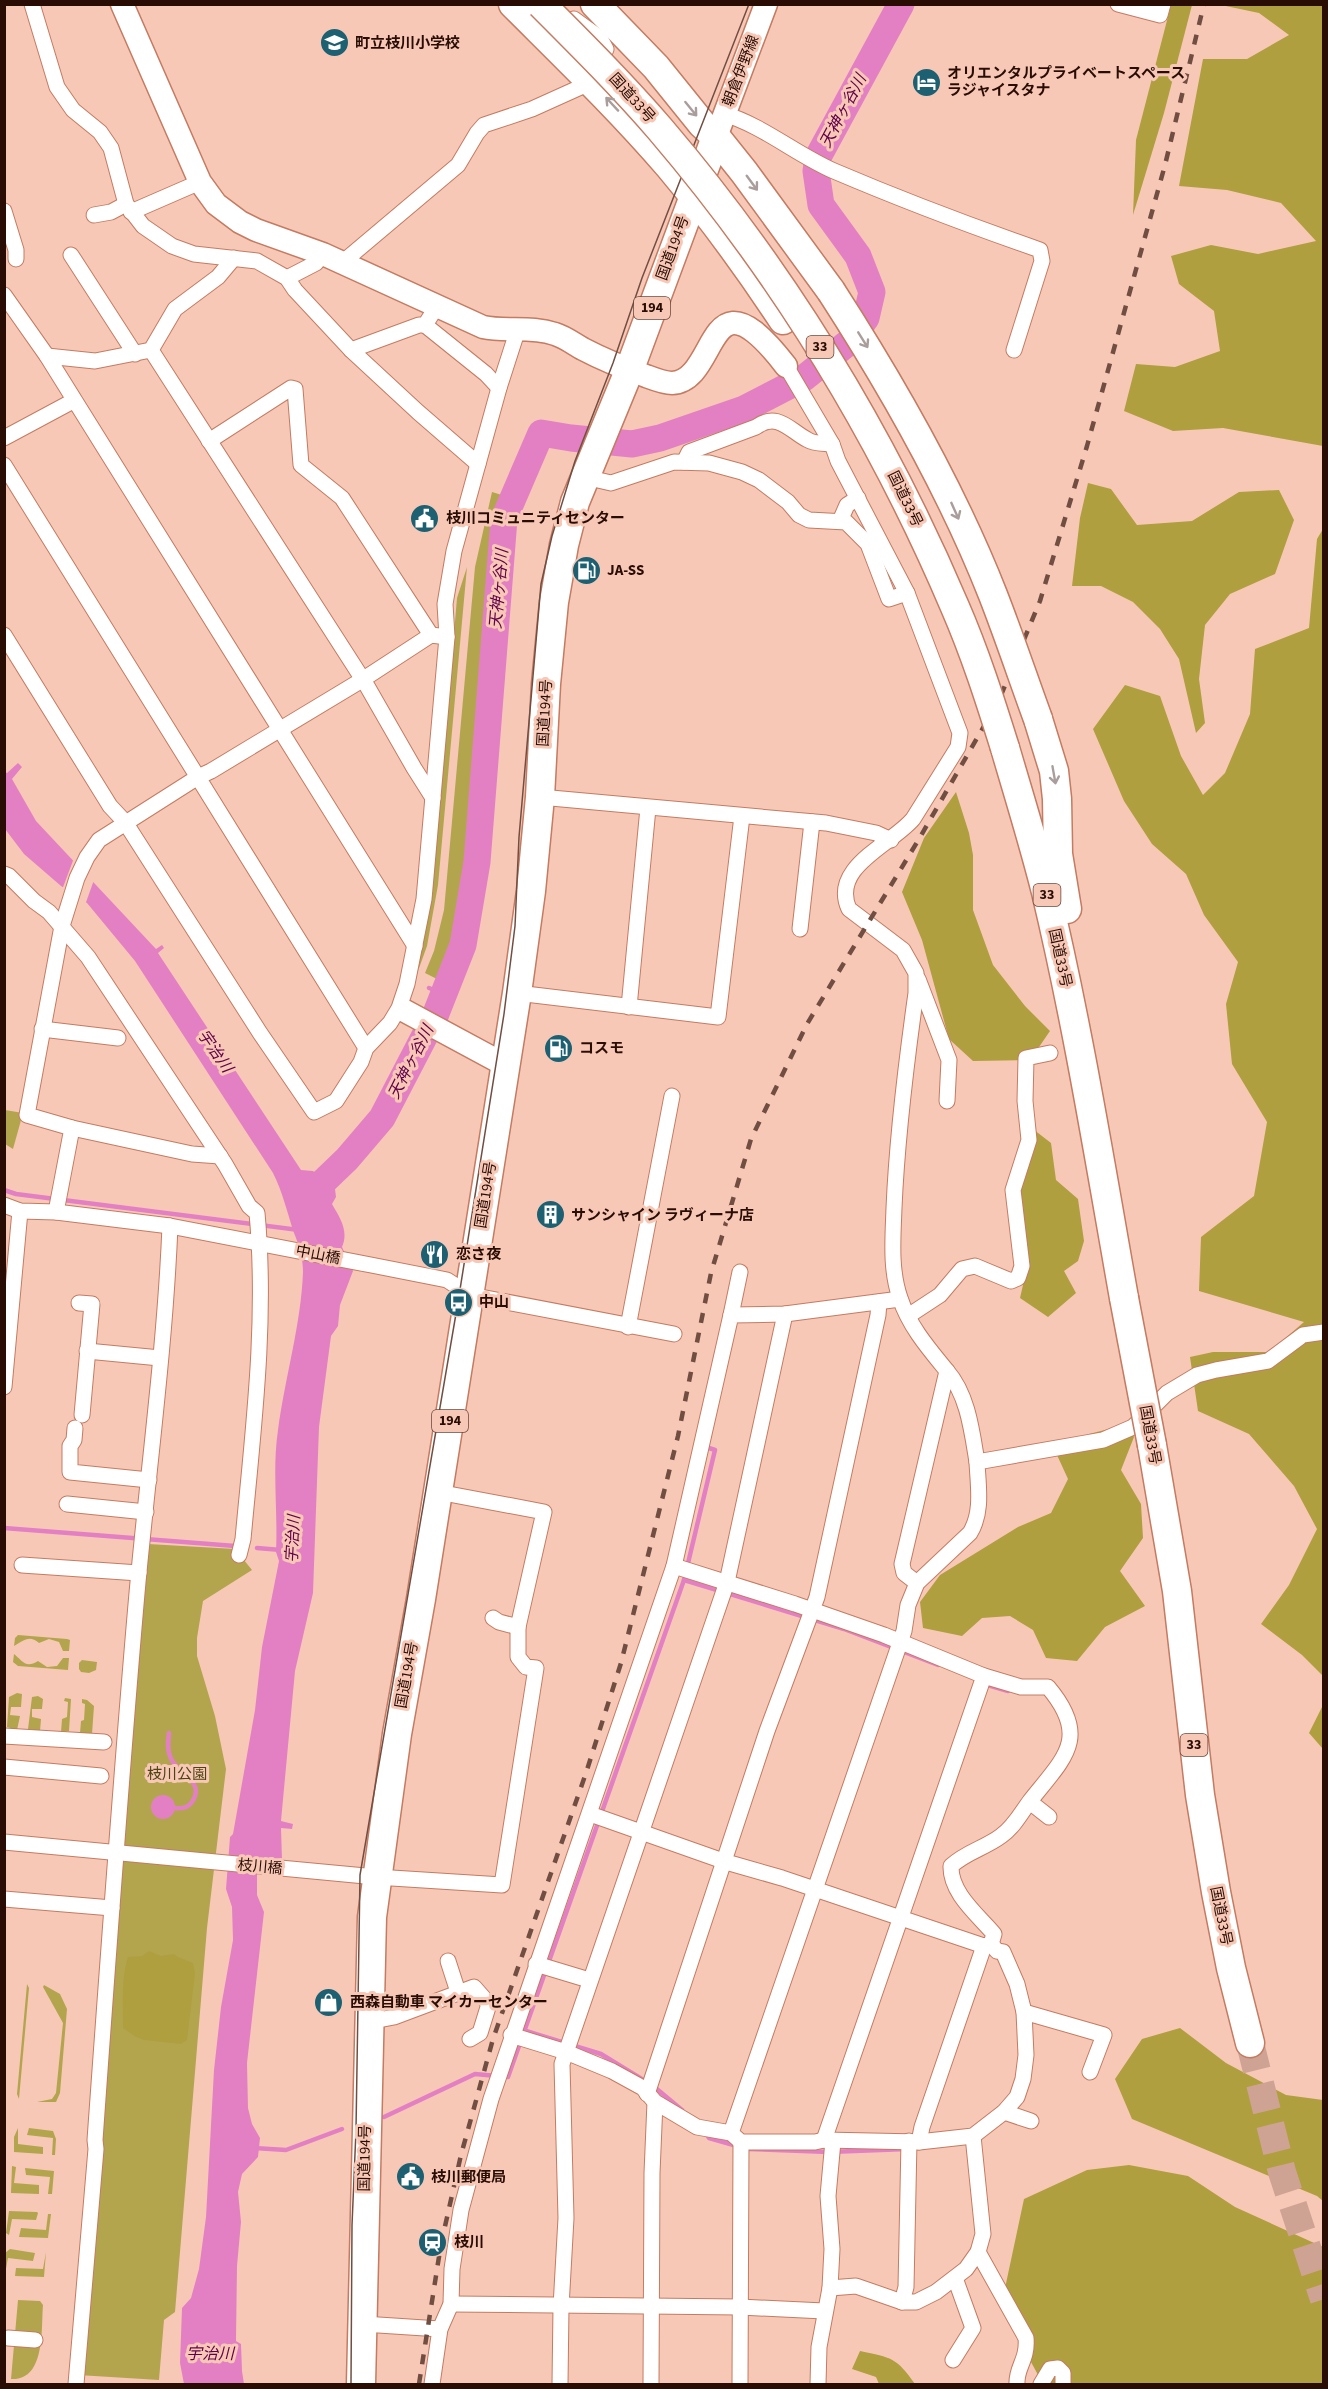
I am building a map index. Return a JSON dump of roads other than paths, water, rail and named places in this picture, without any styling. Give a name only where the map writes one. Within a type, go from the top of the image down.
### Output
[{"type":"highway","points":[[513,4],[589,80],[670,166],[693,194],[749,269],[835,403],[905,534],[998,756],[1021,863],[1079,1045]]},
{"type":"highway","name":"国道33号","points":[[541,4],[616,79],[661,130],[765,264],[806,324],[869,428],[920,529],[956,608],[982,676],[998,756]]},
{"type":"highway","points":[[595,4],[656,67],[720,125],[744,172],[831,291],[912,422],[949,497],[993,593],[1054,771],[1058,854],[1080,983],[1079,1045]]},
{"type":"highway","name":"国道194号","points":[[361,2385],[368,2022],[376,1877],[397,1734],[507,1066],[531,891],[554,602],[564,545],[575,502],[629,371],[720,125]]},
{"type":"highway","name":"国道33号","points":[[1079,1045],[1177,1591],[1200,1795],[1212,1870],[1231,1968],[1250,2043]]},
{"type":"street","points":[[32,4],[57,87],[73,110],[100,132],[111,148],[129,208],[143,226],[172,246],[194,254],[257,261],[287,278],[295,290],[351,350],[456,447],[478,464]]},
{"type":"street","points":[[122,4],[200,182],[216,204],[240,222],[333,258],[431,316],[499,388]]},
{"type":"street","points":[[287,278],[316,263],[333,258],[458,165],[484,125],[569,93],[589,80],[606,49],[600,38],[583,28],[559,4]]},
{"type":"street","name":"朝倉伊野線","points":[[720,125],[766,4]]},
{"type":"street","points":[[1118,4],[1160,15],[1163,4]]},
{"type":"street","points":[[720,125],[737,118],[797,153],[834,171],[1040,250],[1042,261],[1014,350]]},
{"type":"street","points":[[94,215],[129,208],[200,182]]},
{"type":"street","points":[[4,211],[16,250],[16,259]]},
{"type":"street","points":[[71,255],[135,354]]},
{"type":"street","points":[[47,356],[95,361],[152,350],[175,309],[218,277],[234,258]]},
{"type":"street","points":[[4,295],[47,356],[415,946]]},
{"type":"street","points":[[431,316],[496,330],[542,330],[559,336],[629,371],[670,383],[681,382],[691,376],[700,366],[716,333],[724,326],[732,324],[751,329],[765,340],[786,366],[832,444],[838,461],[907,593],[960,733],[958,747],[913,819],[852,871],[846,881],[844,900],[849,909],[867,925],[903,950],[916,973],[949,1060],[947,1101]]},
{"type":"street","points":[[351,350],[419,326],[431,316]]},
{"type":"street","points":[[4,635],[110,806],[125,822],[260,1033],[314,1112],[336,1101],[361,1062],[366,1048],[402,1010],[424,899],[433,798],[439,636],[452,560],[499,388],[518,329]]},
{"type":"street","points":[[152,350],[362,680],[433,798]]},
{"type":"street","points":[[209,441],[291,388],[295,389],[301,465],[342,498],[439,636]]},
{"type":"street","points":[[4,438],[73,400]]},
{"type":"street","points":[[684,462],[689,452],[756,427],[763,422],[781,421],[809,441],[832,444]]},
{"type":"street","points":[[588,471],[611,483],[674,462],[709,463],[742,472],[774,490],[799,515],[809,520],[846,522],[868,544],[890,599],[907,593]]},
{"type":"street","points":[[4,465],[366,1048]]},
{"type":"street","points":[[840,521],[847,505],[858,498]]},
{"type":"street","points":[[220,1156],[192,1154],[72,1128],[27,1115],[64,920],[80,870],[96,844],[125,822],[280,728],[439,636]]},
{"type":"street","points":[[540,797],[812,822],[876,833],[891,840]]},
{"type":"street","points":[[629,1007],[648,808]]},
{"type":"street","points":[[517,993],[718,1017],[742,816]]},
{"type":"street","points":[[800,929],[812,822]]},
{"type":"street","points":[[4,874],[64,920],[220,1156],[249,1206],[257,1213],[265,1245],[261,1329],[243,1539],[239,1555]]},
{"type":"street","points":[[740,2385],[736,2137],[814,1890],[904,1631],[908,1605],[917,1583],[970,1533],[975,1525],[979,1506],[977,1462],[971,1426],[956,1381],[923,1342],[908,1316],[900,1299],[892,1265],[896,1164],[916,993],[916,973]]},
{"type":"street","points":[[402,1010],[455,1036],[507,1066]]},
{"type":"street","points":[[42,1029],[118,1038]]},
{"type":"street","points":[[908,1316],[940,1296],[962,1269],[975,1266],[1011,1281],[1018,1278],[1022,1266],[1013,1190],[1029,1140],[1025,1101],[1026,1058],[1050,1053]]},
{"type":"street","points":[[628,1327],[672,1096]]},
{"type":"street","points":[[58,1201],[72,1128]]},
{"type":"street","name":"中山橋","points":[[4,1205],[20,1211],[58,1201],[170,1226],[447,1280],[470,1295],[674,1334]]},
{"type":"street","points":[[4,1387],[20,1211]]},
{"type":"street","points":[[76,2385],[96,2149],[94,2140],[116,1851],[170,1226]]},
{"type":"street","points":[[432,2385],[440,2329],[451,2304],[452,2269],[461,2210],[498,2076],[519,2038],[683,1569],[740,1272]]},
{"type":"street","points":[[731,1315],[785,1314],[900,1299]]},
{"type":"street","points":[[651,2385],[651,2098],[767,1731],[817,1597],[879,1302]]},
{"type":"street","points":[[79,1303],[92,1304],[78,1421],[74,1440],[70,1446],[70,1472],[149,1480]]},
{"type":"street","points":[[560,2385],[561,2307],[566,2218],[562,2064],[726,1582],[785,1314]]},
{"type":"street","points":[[977,1462],[1103,1440],[1133,1427],[1167,1393],[1197,1375],[1268,1361],[1303,1335],[1323,1332]]},
{"type":"street","points":[[87,1351],[160,1358]]},
{"type":"street","points":[[917,1583],[904,1573],[902,1563],[947,1371]]},
{"type":"street","points":[[438,1492],[544,1512],[518,1627],[493,1618]]},
{"type":"street","points":[[67,1504],[146,1512]]},
{"type":"street","points":[[22,1565],[139,1573]]},
{"type":"street","points":[[683,1569],[900,1641],[984,1676],[1021,1687],[1048,1687],[1067,1714],[1070,1743],[1061,1764],[1004,1835],[959,1858],[951,1866],[950,1877],[956,1889],[994,1934],[987,1945],[922,2127],[914,2142],[906,2287],[902,2302]]},
{"type":"street","name":"枝川橋","points":[[4,1842],[376,1877],[502,1885],[536,1668],[526,1667],[518,1657],[518,1627]]},
{"type":"street","points":[[818,2385],[819,2347],[830,2288],[832,2249],[828,2196],[829,2140],[900,1918],[984,1676]]},
{"type":"street","points":[[4,1736],[104,1742]]},
{"type":"street","points":[[4,1767],[101,1776]]},
{"type":"street","points":[[1030,1802],[1049,1817]]},
{"type":"street","points":[[519,2038],[566,2052],[612,2071],[643,2088],[651,2098],[697,2127],[736,2137],[815,2142],[829,2140],[914,2142],[974,2136],[1004,2112],[1017,2097],[1023,2079],[1026,2055],[1024,2012],[1017,1984],[1003,1952],[726,1862],[597,1817]]},
{"type":"street","points":[[4,1899],[112,1908]]},
{"type":"street","points":[[448,1961],[458,1992]]},
{"type":"street","points":[[545,1966],[590,1980]]},
{"type":"street","points":[[368,2022],[394,2017],[474,1987],[489,2004],[480,2033],[470,2039]]},
{"type":"street","points":[[1024,2012],[1104,2035],[1090,2072]]},
{"type":"street","points":[[1004,2112],[1031,2121]]},
{"type":"street","points":[[830,2288],[856,2286],[902,2302],[916,2302],[936,2292],[955,2278],[978,2252],[983,2234],[974,2136]]},
{"type":"street","points":[[978,2252],[1026,2338],[1028,2350],[1020,2368],[1017,2385]]},
{"type":"street","points":[[953,2360],[973,2328],[955,2278]]},
{"type":"street","points":[[451,2304],[561,2307],[740,2307],[824,2311]]},
{"type":"street","points":[[363,2324],[440,2329]]},
{"type":"street","points":[[8,2338],[35,2340]]},
{"type":"street","points":[[1041,2385],[1050,2369],[1058,2368],[1063,2373],[1063,2385]]},
{"type":"water","name":"宇治川","points":[[18,763],[22,767],[12,779],[36,821],[156,949],[162,945],[164,948],[158,953],[301,1170],[313,1171],[335,1189],[336,1197],[332,1204],[343,1225],[345,1236],[342,1247],[353,1271],[340,1305],[338,1326],[331,1336],[319,1427],[313,1593],[295,1671],[281,1821],[293,1824],[292,1829],[281,1828],[282,1860],[257,1873],[257,1895],[264,1912],[247,2063],[248,2108],[252,2124],[260,2138],[258,2157],[242,2174],[238,2192],[241,2222],[237,2266],[236,2341],[241,2344],[244,2384],[184,2384],[180,2363],[182,2308],[191,2298],[199,2269],[206,2217],[214,2070],[221,2007],[233,1940],[232,1907],[226,1889],[230,1837],[233,1834],[255,1710],[262,1647],[279,1561],[276,1552],[276,1445],[302,1292],[302,1262],[273,1173],[135,961],[87,903],[61,886],[24,854],[5,829],[5,772],[7,773]]},
{"type":"water","points":[[163,1795],[172,1798],[175,1807],[172,1816],[163,1819],[154,1816],[151,1807],[154,1798]]},
{"type":"waterway","name":"天神ヶ谷川","points":[[315,1206],[322,1183],[347,1159],[382,1118],[435,1016],[463,945],[477,862],[504,519],[541,433],[632,444],[660,438],[744,409],[804,378],[849,342],[866,318],[872,292],[858,256],[821,205],[816,171],[818,157],[901,4]]},
{"type":"waterway","points":[[429,988],[444,994]]},
{"type":"waterway","points":[[4,1190],[16,1194],[299,1230]]},
{"type":"waterway","points":[[384,2117],[475,2074],[508,2077],[684,1580],[715,1450],[709,1448]]},
{"type":"waterway","points":[[4,1528],[235,1546]]},
{"type":"waterway","points":[[257,1548],[281,1550]]},
{"type":"waterway","points":[[684,1580],[844,1629],[938,1665]]},
{"type":"waterway","points":[[984,1684],[1008,1691]]},
{"type":"waterway","points":[[169,1733],[168,1751],[177,1767],[193,1782],[196,1794],[185,1808],[175,1808]]},
{"type":"waterway","points":[[526,2031],[601,2054],[645,2081]]},
{"type":"waterway","points":[[652,2085],[682,2110]]},
{"type":"waterway","points":[[253,2148],[286,2150],[342,2129]]},
{"type":"waterway","points":[[705,2132],[709,2138],[737,2146]]},
{"type":"waterway","points":[[748,2149],[829,2152],[907,2149]]},
{"type":"tunnel","points":[[1250,2043],[1282,2172],[1324,2299]]},
{"type":"tram line","points":[[351,2384],[352,2225],[356,2130],[360,1875],[458,1302],[504,1014],[515,926],[519,837],[541,584],[552,536],[575,461],[613,363],[642,278],[749,4]]},
{"type":"railway","points":[[419,2384],[441,2244],[461,2155],[493,2039],[586,1773],[621,1663],[678,1436],[711,1273],[751,1139],[807,1024],[919,839],[999,700],[1040,601],[1087,446],[1165,165],[1204,4]]},
{"type":"place","name":"町立枝川小学校","points":[[334,43]]},
{"type":"place","name":"オリエンタルプライベートスペース ラジャイスタナ","points":[[926,82]]},
{"type":"place","name":"枝川コミュニティセンター","points":[[425,518]]},
{"type":"place","name":"JA-SS","points":[[586,570]]},
{"type":"place","name":"コスモ","points":[[558,1048]]},
{"type":"place","name":"サンシャイン ラヴィーナ店","points":[[550,1215]]},
{"type":"place","name":"恋さ夜","points":[[435,1254]]},
{"type":"place","name":"中山","points":[[458,1302]]},
{"type":"place","name":"西森自動車 マイカーセンター","points":[[329,2002]]},
{"type":"place","name":"枝川郵便局","points":[[410,2177]]},
{"type":"place","name":"枝川","points":[[433,2242]]},
{"type":"park label","name":"枝川公園","points":[[177,1774]]}]
